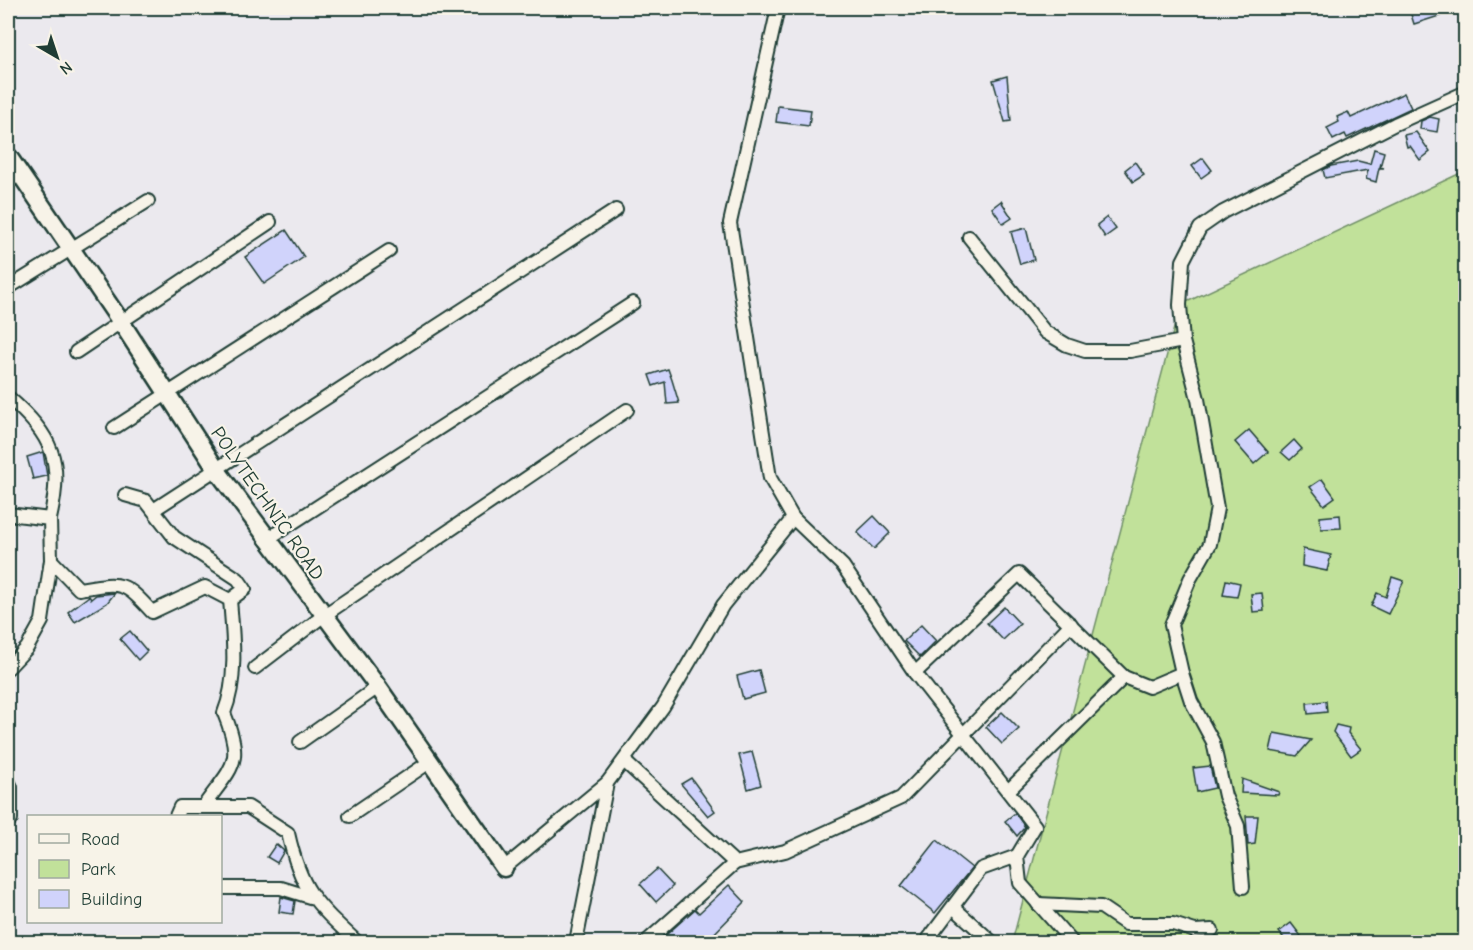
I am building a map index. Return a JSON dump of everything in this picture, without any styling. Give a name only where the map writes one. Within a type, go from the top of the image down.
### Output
[{"type":"street","points":[[778,8],[730,223],[770,478],[793,518],[843,566],[915,674],[1035,826],[1017,856],[1020,883],[1072,942]]},
{"type":"street","points":[[1243,887],[1238,826],[1225,796],[1213,742],[1191,700],[1182,673],[1171,625],[1190,579],[1210,544],[1217,508],[1198,399],[1183,341],[1180,305],[1184,261],[1200,228],[1252,194],[1423,110],[1466,92]]},
{"type":"street","name":"POLYTECHNIC ROAD","points":[[8,156],[14,178],[70,250],[121,322],[216,469],[266,540],[378,687],[504,868]]},
{"type":"street","points":[[8,288],[148,201]]},
{"type":"street","points":[[158,507],[616,210]]},
{"type":"street","points":[[76,352],[270,222]]},
{"type":"street","points":[[969,237],[1045,332],[1067,345],[1085,351],[1130,351],[1183,341]]},
{"type":"street","points":[[114,428],[389,251]]},
{"type":"street","points":[[266,540],[633,303]]},
{"type":"street","points":[[8,397],[44,437],[56,463],[57,486],[50,519],[51,560],[47,601],[42,621],[27,648],[8,668]]},
{"type":"street","points":[[255,668],[323,616],[627,410]]},
{"type":"street","points":[[124,495],[146,501],[174,537],[238,579],[245,589],[230,600]]},
{"type":"street","points":[[8,514],[50,519]]},
{"type":"street","points":[[504,868],[607,783],[663,706],[723,605],[793,518]]},
{"type":"street","points":[[51,560],[80,590],[117,582],[134,592],[152,612],[205,587],[230,600]]},
{"type":"street","points":[[915,674],[1019,574],[1124,677],[1149,687],[1182,673]]},
{"type":"street","points":[[203,807],[234,763],[235,739],[224,713],[230,698],[234,641],[230,600]]},
{"type":"street","points":[[650,941],[735,863],[785,851],[901,798],[1071,624]]},
{"type":"street","points":[[1008,791],[1124,677]]},
{"type":"street","points":[[300,742],[378,687]]},
{"type":"street","points":[[350,816],[431,761]]},
{"type":"street","points":[[624,761],[735,863]]},
{"type":"street","points":[[8,781],[11,819]]},
{"type":"street","points":[[576,942],[607,783]]},
{"type":"street","points":[[176,815],[180,807],[203,807],[216,813],[248,807],[288,833],[295,866],[310,897],[357,942]]},
{"type":"street","points":[[926,942],[981,869],[1017,856]]},
{"type":"street","points":[[222,888],[281,888],[310,897]]},
{"type":"street","points":[[1038,904],[1101,907],[1126,924],[1173,924],[1195,931],[1212,930]]},
{"type":"street","points":[[953,907],[992,942]]},
{"type":"green space","points":[[1465,171],[1465,942],[1012,942],[1180,305]]},
{"type":"building","points":[[1409,8],[1458,8],[1458,10],[1414,24]]},
{"type":"building","points":[[1007,76],[1011,121],[1005,122],[993,80]]},
{"type":"building","points":[[1404,93],[1411,108],[1347,138],[1345,134],[1333,140],[1327,128],[1339,122],[1337,117],[1348,112],[1351,118]]},
{"type":"building","points":[[778,106],[811,110],[809,126],[776,122]]},
{"type":"building","points":[[1430,117],[1439,119],[1437,132],[1420,129],[1421,121]]},
{"type":"building","points":[[1416,132],[1430,152],[1420,160],[1410,146],[1407,147],[1404,135]]},
{"type":"building","points":[[1374,149],[1384,152],[1380,167],[1384,168],[1379,168],[1376,182],[1366,179],[1368,170],[1325,178],[1323,170],[1331,166],[1358,161],[1370,164]]},
{"type":"building","points":[[1203,158],[1212,170],[1201,178],[1192,166]]},
{"type":"building","points":[[1135,162],[1144,175],[1133,182],[1125,170]]},
{"type":"building","points":[[1001,201],[1012,218],[1003,224],[992,208]]},
{"type":"building","points":[[1107,217],[1116,229],[1105,237],[1097,225]]},
{"type":"building","points":[[1026,228],[1034,260],[1020,264],[1011,232]]},
{"type":"building","points":[[286,230],[304,257],[264,284],[245,257]]},
{"type":"building","points":[[668,369],[679,403],[667,404],[665,382],[653,386],[649,375]]},
{"type":"building","points":[[1249,430],[1268,452],[1254,464],[1235,442]]},
{"type":"building","points":[[1294,440],[1302,449],[1290,460],[1281,452]]},
{"type":"building","points":[[43,452],[47,476],[33,479],[27,457]]},
{"type":"building","points":[[1322,479],[1335,497],[1324,505],[1310,487]]},
{"type":"building","points":[[1340,515],[1341,528],[1321,529],[1320,517]]},
{"type":"building","points":[[874,516],[890,533],[874,549],[857,532]]},
{"type":"building","points":[[1303,549],[1331,555],[1327,571],[1302,566]]},
{"type":"building","points":[[1392,577],[1404,581],[1388,614],[1371,606],[1377,593],[1386,597]]},
{"type":"building","points":[[1226,580],[1240,583],[1237,597],[1223,595]]},
{"type":"building","points":[[115,593],[107,603],[75,622],[68,612],[89,596],[91,599],[96,595]]},
{"type":"building","points":[[1262,593],[1264,611],[1253,612],[1251,594]]},
{"type":"building","points":[[1004,607],[1020,624],[1003,640],[987,623]]},
{"type":"building","points":[[921,625],[936,641],[920,657],[904,641]]},
{"type":"building","points":[[130,631],[147,651],[138,660],[120,639]]},
{"type":"building","points":[[759,670],[765,693],[743,699],[737,676]]},
{"type":"building","points":[[1326,701],[1327,712],[1308,714],[1307,703]]},
{"type":"building","points":[[1002,712],[1019,729],[1002,744],[986,727]]},
{"type":"building","points":[[1336,725],[1349,728],[1348,733],[1361,749],[1351,756],[1333,732]]},
{"type":"building","points":[[1274,733],[1311,740],[1297,756],[1270,751]]},
{"type":"building","points":[[752,752],[761,785],[748,789],[739,755]]},
{"type":"building","points":[[1210,766],[1215,788],[1197,792],[1193,768]]},
{"type":"building","points":[[691,778],[715,811],[708,816],[681,784]]},
{"type":"building","points":[[1242,779],[1279,792],[1278,795],[1241,793]]},
{"type":"building","points":[[1015,813],[1025,827],[1017,836],[1005,821]]},
{"type":"building","points":[[1246,816],[1258,816],[1255,844],[1248,845]]},
{"type":"building","points":[[937,840],[972,868],[935,913],[901,886]]},
{"type":"building","points":[[276,844],[284,851],[277,863],[267,857]]},
{"type":"building","points":[[657,869],[673,886],[656,902],[640,884]]},
{"type":"building","points":[[729,885],[745,902],[706,942],[671,942],[665,936],[695,909],[699,913]]},
{"type":"building","points":[[281,897],[295,901],[293,914],[279,912]]},
{"type":"building","points":[[1291,923],[1301,936],[1293,942],[1287,942],[1279,932]]}]
